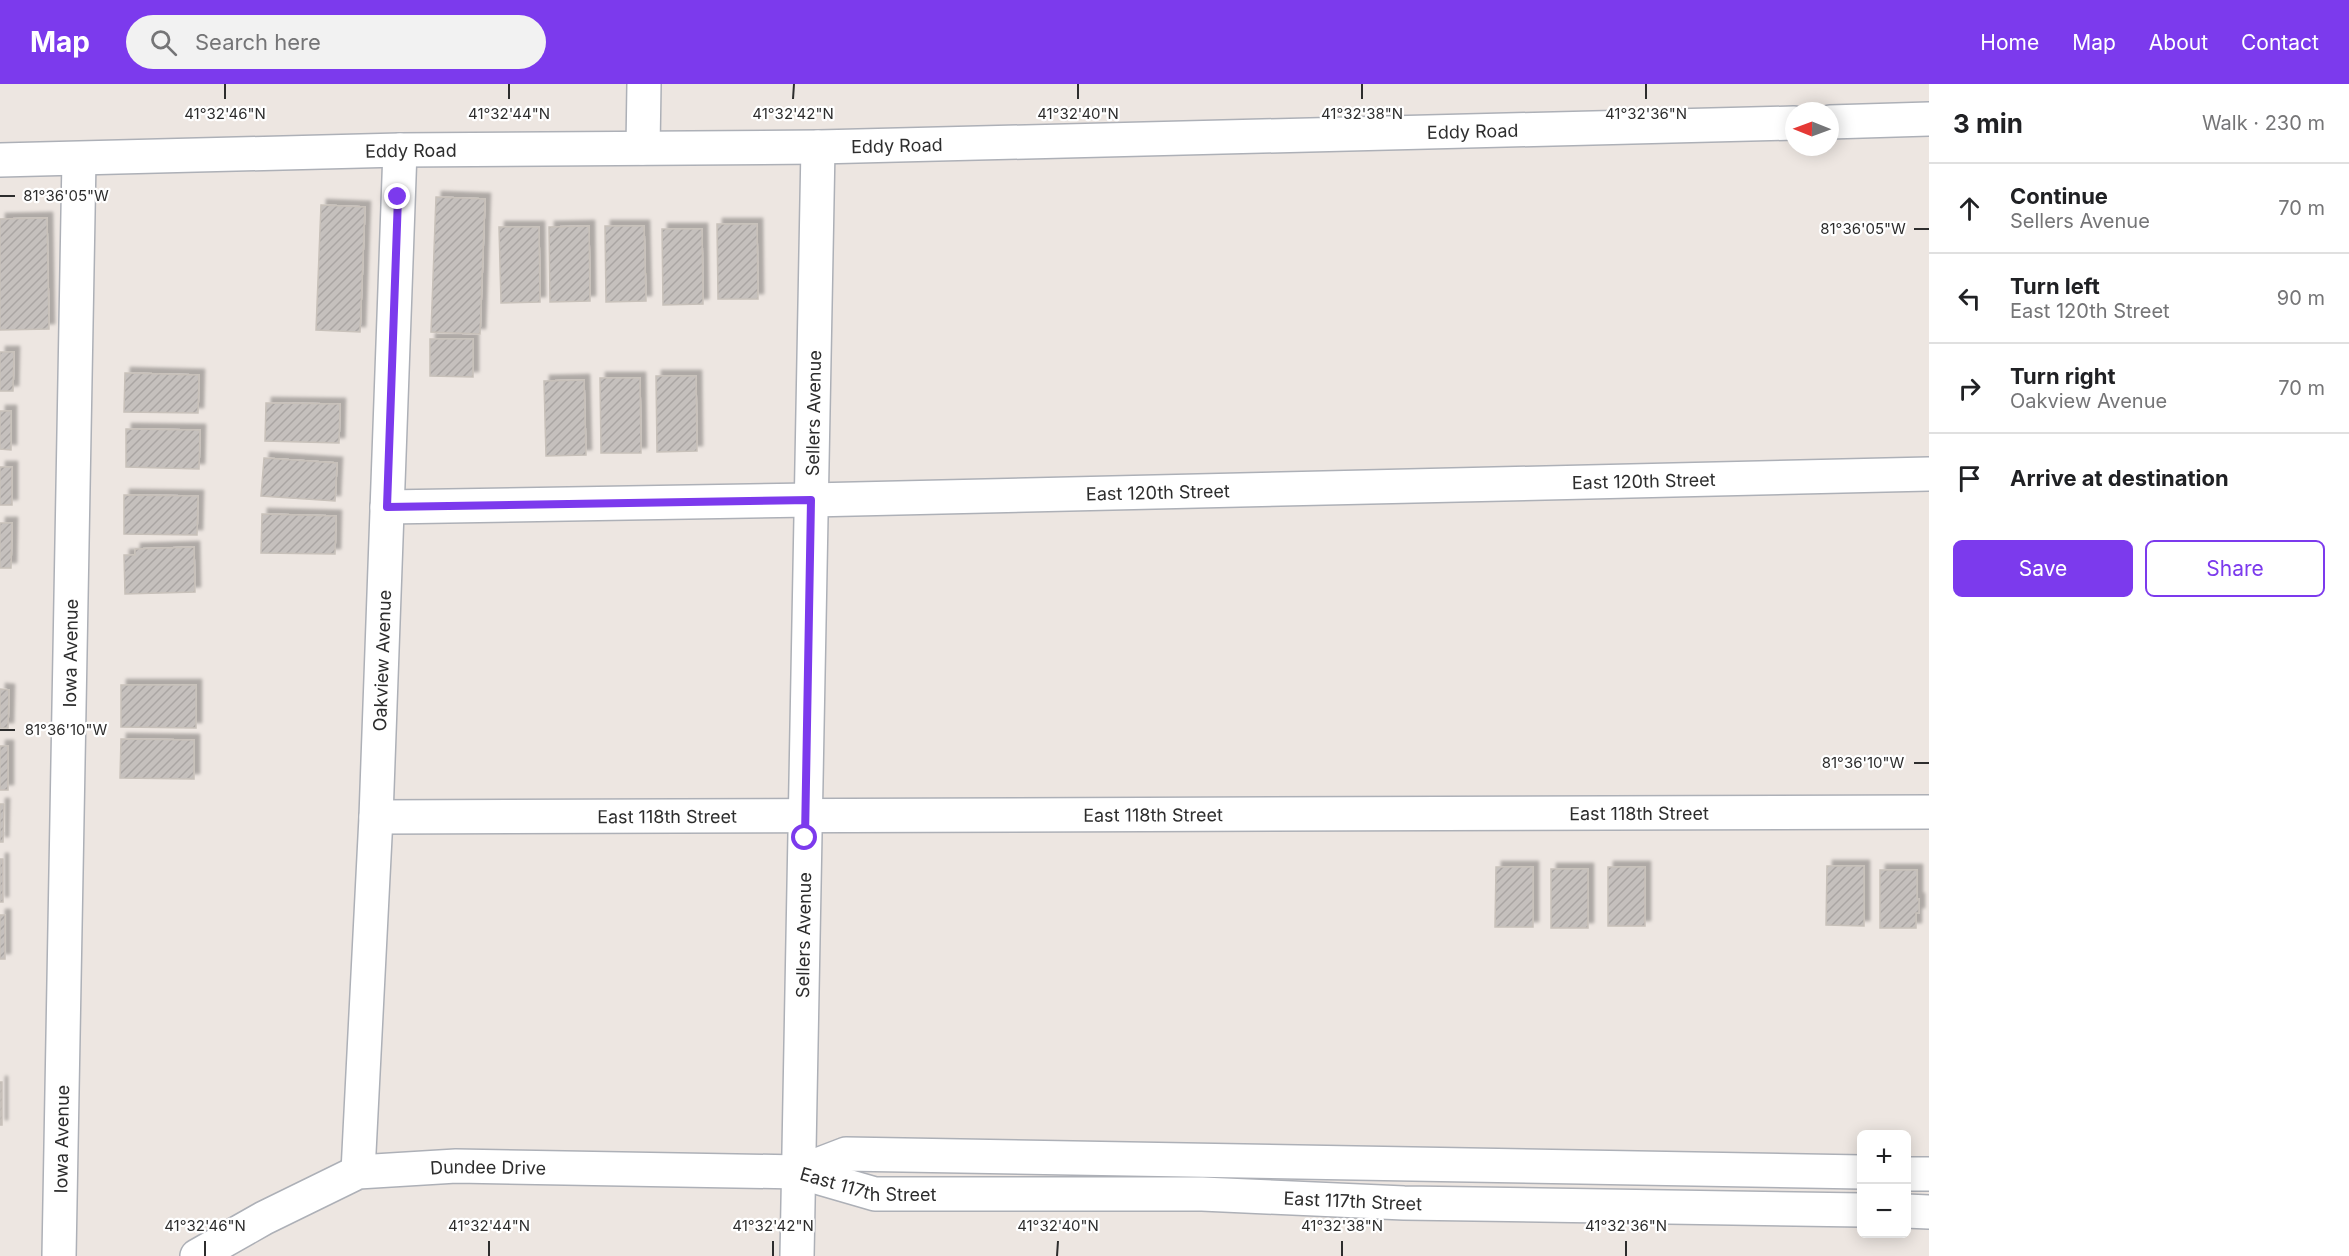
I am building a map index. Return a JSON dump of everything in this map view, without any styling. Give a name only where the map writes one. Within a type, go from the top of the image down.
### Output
[{"type":"street","points":[[643,148],[644,84]]},
{"type":"street","points":[[1839,122],[1929,119]]},
{"type":"street","name":"Eddy Road","points":[[0,160],[400,150],[818,147],[1785,123]]},
{"type":"street","name":"Sellers Avenue","points":[[797,1256],[818,147]]},
{"type":"street","name":"Oakview Avenue","points":[[358,1172],[376,817],[400,150]]},
{"type":"street","name":"Iowa Avenue","points":[[59,1256],[78,159]]},
{"type":"street","name":"East 120th Street","points":[[387,507],[811,500],[1929,474]]},
{"type":"street","name":"East 118th Street","points":[[376,817],[1929,812]]},
{"type":"street","name":"East 117th Street","points":[[799,1172],[846,1154],[1857,1172]]},
{"type":"street","name":"Dundee Drive","points":[[197,1256],[264,1218],[358,1172],[456,1166],[799,1172]]},
{"type":"street","name":"East 117th Street","points":[[799,1172],[874,1194],[1202,1194],[1404,1203],[1857,1210]]},
{"type":"street","points":[[1911,1173],[1929,1174]]},
{"type":"street","points":[[1911,1211],[1929,1212]]},
{"type":"building","points":[[436,197],[485,199],[480,334],[431,332]]},
{"type":"building","points":[[321,205],[365,207],[360,332],[316,330]]},
{"type":"building","points":[[47,218],[49,329],[0,330],[0,219]]},
{"type":"building","points":[[717,224],[757,224],[758,299],[718,299]]},
{"type":"building","points":[[589,226],[590,301],[550,302],[549,227]]},
{"type":"building","points":[[605,226],[644,226],[646,301],[606,302]]},
{"type":"building","points":[[499,227],[539,227],[540,302],[501,303]]},
{"type":"building","points":[[662,229],[702,229],[703,304],[663,305]]},
{"type":"building","points":[[430,339],[473,339],[473,377],[430,376]]},
{"type":"building","points":[[0,352],[14,352],[13,391],[0,391]]},
{"type":"building","points":[[125,373],[199,375],[198,413],[124,412]]},
{"type":"building","points":[[656,376],[696,376],[697,451],[657,452]]},
{"type":"building","points":[[600,378],[640,378],[641,453],[601,453]]},
{"type":"building","points":[[584,380],[586,455],[546,456],[544,381]]},
{"type":"building","points":[[266,403],[340,404],[339,443],[265,441]]},
{"type":"building","points":[[0,411],[11,411],[11,450],[0,449]]},
{"type":"building","points":[[126,429],[200,430],[199,469],[126,467]]},
{"type":"building","points":[[264,458],[337,463],[335,501],[261,496]]},
{"type":"building","points":[[0,467],[12,467],[12,505],[0,505]]},
{"type":"building","points":[[124,495],[198,496],[197,535],[124,534]]},
{"type":"building","points":[[262,514],[336,516],[335,554],[261,553]]},
{"type":"building","points":[[0,523],[12,523],[11,568],[0,568]]},
{"type":"building","points":[[194,547],[195,592],[125,594],[124,555],[135,555],[135,549]]},
{"type":"building","points":[[121,685],[196,685],[196,728],[121,727]]},
{"type":"building","points":[[0,689],[9,690],[8,728],[0,728]]},
{"type":"building","points":[[121,739],[194,740],[194,779],[120,778]]},
{"type":"building","points":[[0,746],[8,746],[8,790],[0,790]]},
{"type":"building","points":[[0,804],[4,804],[3,842],[0,842]]},
{"type":"building","points":[[0,859],[3,859],[3,902],[0,902]]},
{"type":"building","points":[[1827,866],[1864,866],[1864,926],[1826,925]]},
{"type":"building","points":[[1496,867],[1533,867],[1533,927],[1495,927]]},
{"type":"building","points":[[1608,867],[1645,867],[1645,926],[1608,926]]},
{"type":"building","points":[[1551,869],[1588,869],[1588,928],[1551,928]]},
{"type":"building","points":[[1880,870],[1917,870],[1919,913],[1916,913],[1916,928],[1880,928]]},
{"type":"building","points":[[0,915],[5,915],[5,959],[0,959]]},
{"type":"building","points":[[0,1082],[2,1082],[2,1125],[0,1125]]},
{"type":"route","points":[[398,197],[387,507],[811,500],[805,838]]}]
